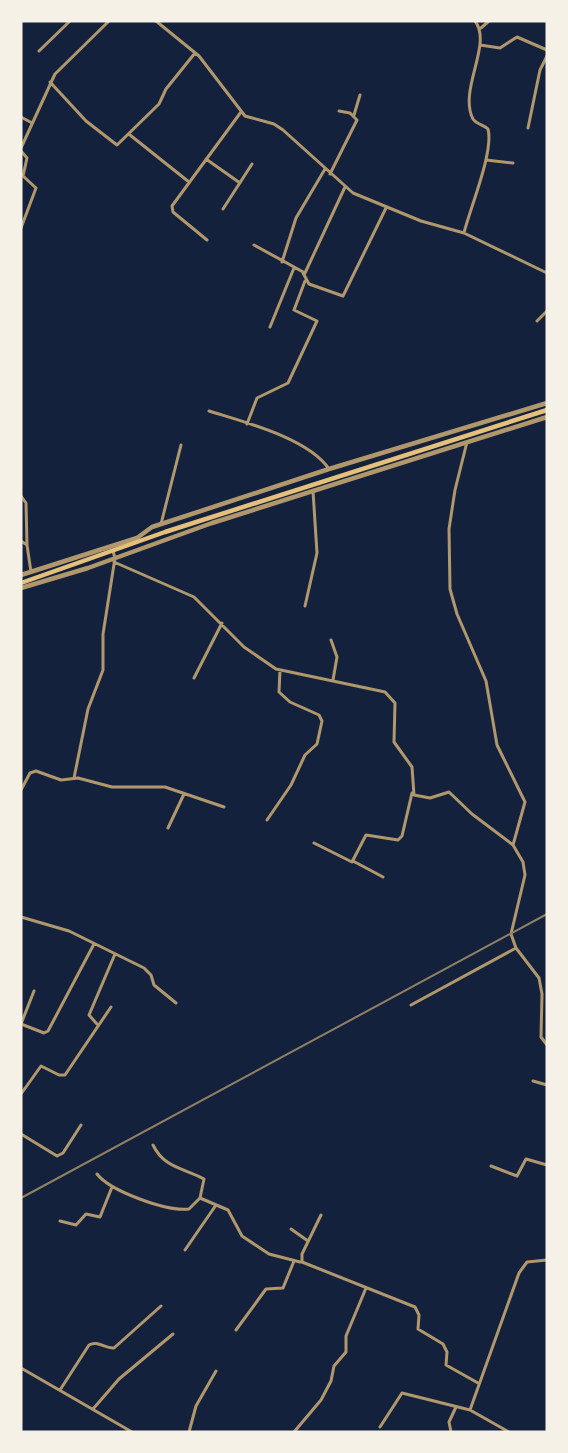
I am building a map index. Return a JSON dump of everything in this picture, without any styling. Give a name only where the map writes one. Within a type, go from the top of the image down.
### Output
[{"type":"main road","points":[[21,583],[177,529],[547,410]]},
{"type":"street","points":[[39,51],[70,21]]},
{"type":"street","points":[[21,228],[36,188],[23,176],[27,158],[21,150],[32,123],[50,82],[60,68],[109,21]]},
{"type":"street","points":[[156,21],[195,53],[241,112],[251,119],[273,124],[345,187],[387,208],[464,233],[547,273]]},
{"type":"street","points":[[464,233],[486,160],[490,132],[487,127],[473,119],[471,105],[481,28],[475,21]]},
{"type":"street","points":[[481,28],[489,21]]},
{"type":"street","points":[[480,45],[500,48],[517,37],[547,50]]},
{"type":"street","points":[[50,82],[86,121],[114,145],[120,144],[159,104],[166,88],[195,53]]},
{"type":"street","points":[[528,128],[540,70],[547,56]]},
{"type":"street","points":[[330,174],[356,123],[354,115],[360,95]]},
{"type":"street","points":[[339,111],[354,115]]},
{"type":"street","points":[[207,240],[172,208],[241,112]]},
{"type":"street","points":[[21,117],[32,123]]},
{"type":"street","points":[[130,135],[189,182]]},
{"type":"street","points":[[206,159],[240,183]]},
{"type":"street","points":[[486,160],[513,163]]},
{"type":"street","points":[[223,209],[252,164]]},
{"type":"street","points":[[282,262],[296,218],[325,168]]},
{"type":"street","points":[[303,273],[307,272],[345,187]]},
{"type":"street","points":[[305,280],[319,288],[343,296],[387,208]]},
{"type":"street","points":[[247,424],[257,398],[288,383],[317,321],[294,310],[305,280],[303,273],[254,245]]},
{"type":"street","points":[[270,327],[294,268]]},
{"type":"street","points":[[537,321],[547,311]]},
{"type":"street","points":[[21,575],[137,538],[161,524],[329,469],[547,403]]},
{"type":"street","points":[[209,411],[311,451],[321,457],[329,469]]},
{"type":"street","points":[[21,588],[115,560],[313,490],[547,417]]},
{"type":"street","points":[[468,441],[455,490],[449,529],[450,590],[457,614],[486,681],[497,745],[525,802],[513,845]]},
{"type":"street","points":[[161,524],[181,445]]},
{"type":"street","points":[[305,606],[317,553],[313,490]]},
{"type":"street","points":[[21,496],[26,503],[27,545],[31,572]]},
{"type":"street","points":[[21,541],[27,545]]},
{"type":"street","points":[[74,778],[88,709],[103,670],[103,634],[115,560],[111,546]]},
{"type":"street","points":[[115,560],[194,597],[244,647],[280,670],[371,687],[392,698],[396,710],[394,742],[412,767],[412,793],[401,838],[366,835],[353,861]]},
{"type":"street","points":[[194,678],[222,623]]},
{"type":"street","points":[[331,640],[337,657],[333,680]]},
{"type":"street","points":[[267,820],[291,785],[305,755],[317,744],[322,721],[319,715],[290,702],[279,692],[280,670]]},
{"type":"street","points":[[21,790],[30,773],[36,771],[61,780],[74,778],[112,787],[158,786],[224,807]]},
{"type":"street","points":[[412,793],[430,798],[449,792],[472,814],[513,845],[522,862],[525,875],[510,934],[516,948],[539,978],[542,994],[541,1037],[547,1046]]},
{"type":"street","points":[[168,828],[184,794]]},
{"type":"street","points":[[314,843],[383,877]]},
{"type":"street","points":[[21,916],[54,926],[149,972],[154,985],[176,1003]]},
{"type":"street","points":[[34,991],[21,1024],[44,1033],[48,1031],[94,944]]},
{"type":"street","points":[[411,1005],[516,948]]},
{"type":"street","points":[[98,1024],[89,1015],[115,954]]},
{"type":"street","points":[[539,978],[547,979]]},
{"type":"street","points":[[21,1094],[42,1066],[59,1075],[65,1075],[111,1007]]},
{"type":"street","points":[[533,1081],[547,1085]]},
{"type":"street","points":[[21,1134],[57,1156],[63,1153],[81,1125]]},
{"type":"street","points":[[97,1174],[112,1188],[177,1209],[189,1209],[200,1198],[204,1179],[172,1166],[158,1156],[153,1145]]},
{"type":"street","points":[[491,1166],[517,1176],[526,1159],[547,1165]]},
{"type":"street","points":[[60,1221],[76,1225],[86,1214],[100,1217],[112,1188]]},
{"type":"street","points":[[200,1198],[228,1210],[244,1238],[274,1257],[302,1262],[416,1307],[419,1315],[418,1329],[443,1344],[447,1352],[446,1365],[478,1383]]},
{"type":"street","points":[[185,1250],[216,1205]]},
{"type":"street","points":[[302,1262],[300,1258],[321,1215]]},
{"type":"street","points":[[291,1229],[308,1241]]},
{"type":"street","points":[[470,1410],[478,1383],[523,1266],[532,1260],[547,1260]]},
{"type":"street","points":[[236,1330],[266,1289],[283,1288],[294,1261]]},
{"type":"street","points":[[294,1432],[321,1400],[332,1381],[334,1366],[346,1352],[346,1336],[366,1288]]},
{"type":"street","points":[[60,1390],[89,1345],[97,1343],[107,1348],[114,1348],[161,1306]]},
{"type":"street","points":[[93,1409],[119,1379],[173,1334]]},
{"type":"street","points":[[21,1368],[132,1432]]},
{"type":"street","points":[[189,1432],[196,1406],[216,1371]]},
{"type":"street","points":[[380,1427],[402,1393],[470,1410],[509,1432]]},
{"type":"street","points":[[451,1432],[449,1422],[456,1407]]},
{"type":"railway","points":[[21,1198],[547,914]]}]
